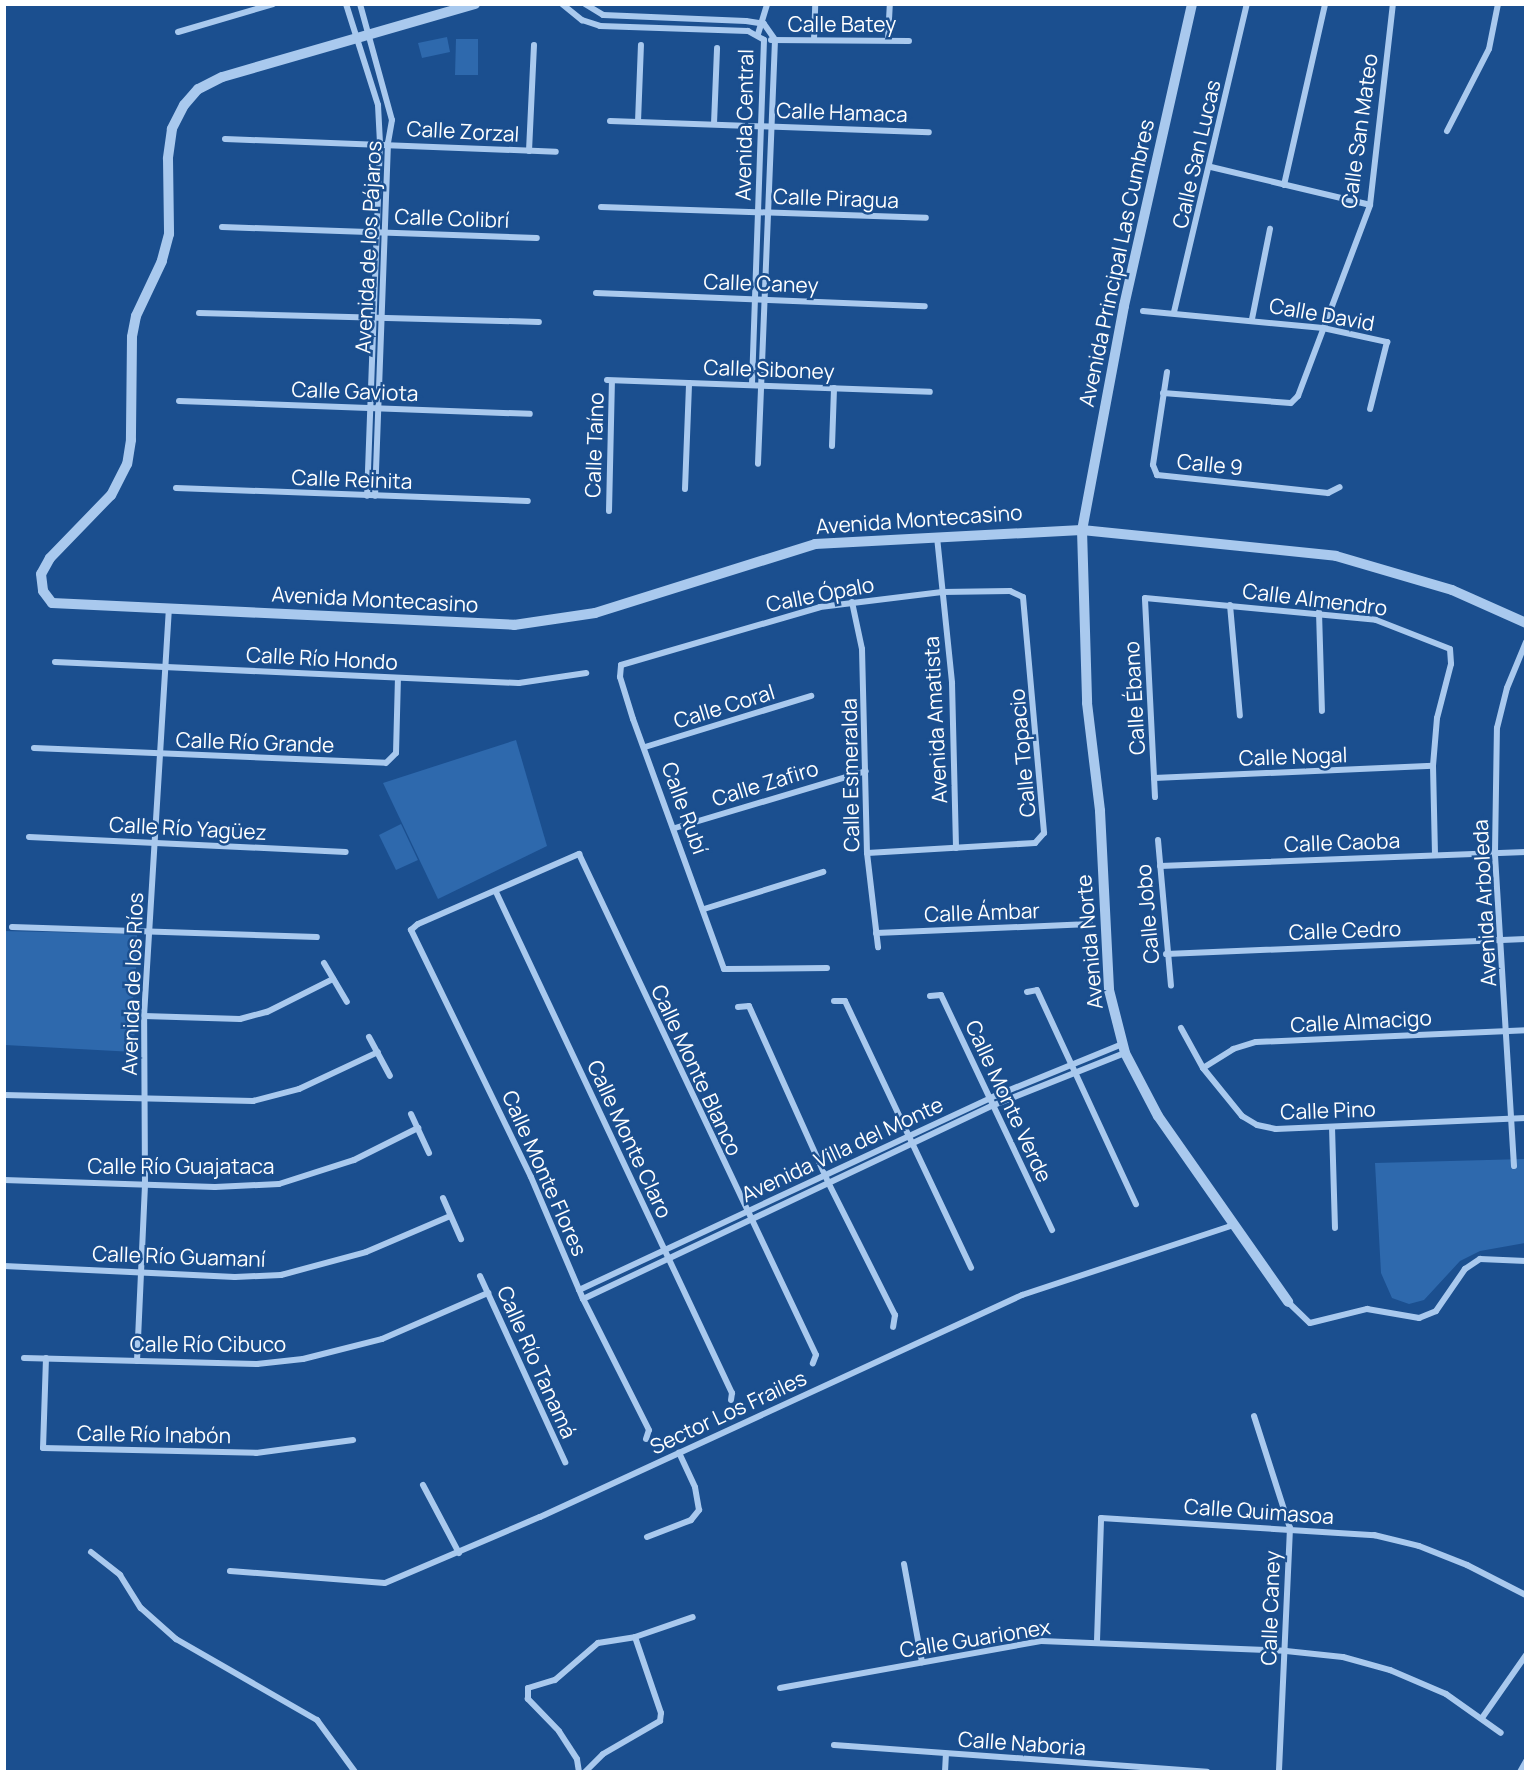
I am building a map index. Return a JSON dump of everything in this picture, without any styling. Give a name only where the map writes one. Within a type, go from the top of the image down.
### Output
[{"type":"street","points":[[178,32],[273,4]]},
{"type":"street","name":"Avenida de los Pájaros","points":[[346,4],[378,105],[380,143],[367,496]]},
{"type":"street","name":"Avenida de los Pájaros","points":[[360,4],[390,105],[375,496]]},
{"type":"street","name":"Avenida Montecasino","points":[[475,4],[256,66],[198,89],[184,105],[172,129],[169,234],[162,261],[136,316],[132,337],[131,440],[127,464],[111,495],[63,543],[41,574],[43,591],[52,603],[514,625],[558,621],[815,543],[937,534],[1082,530],[1336,556],[1452,590],[1526,622]]},
{"type":"street","name":"Avenida Central","points":[[562,4],[582,20],[600,26],[758,34],[764,40],[752,385]]},
{"type":"street","name":"Avenida Central","points":[[585,4],[603,15],[764,24],[775,40],[758,464]]},
{"type":"street","points":[[758,34],[764,24],[767,4]]},
{"type":"street","points":[[814,40],[815,4]]},
{"type":"street","points":[[888,39],[890,4]]},
{"type":"street","name":"Avenida Principal Las Cumbres","points":[[1082,530],[1124,306],[1192,4]]},
{"type":"street","name":"Calle San Lucas","points":[[1174,312],[1247,4]]},
{"type":"street","points":[[1284,185],[1325,4]]},
{"type":"street","name":"Calle San Mateo","points":[[1163,393],[1291,403],[1298,396],[1370,205],[1393,4]]},
{"type":"street","points":[[1447,131],[1489,50],[1498,4]]},
{"type":"street","points":[[648,17],[648,29]]},
{"type":"street","points":[[673,18],[673,30]]},
{"type":"street","name":"Calle Batey","points":[[764,40],[888,39],[909,41]]},
{"type":"street","points":[[529,151],[534,45]]},
{"type":"street","points":[[638,122],[641,45]]},
{"type":"street","points":[[714,124],[717,48]]},
{"type":"street","name":"Calle Hamaca","points":[[610,121],[929,132]]},
{"type":"street","name":"Calle Zorzal","points":[[225,139],[388,143],[556,152]]},
{"type":"street","points":[[1210,167],[1370,205]]},
{"type":"street","name":"Calle Piragua","points":[[601,207],[927,218]]},
{"type":"street","name":"Calle Colibrí","points":[[222,227],[537,238]]},
{"type":"street","points":[[1252,319],[1270,230]]},
{"type":"street","name":"Calle Caney","points":[[596,293],[925,306]]},
{"type":"street","name":"Calle David","points":[[1143,311],[1252,319],[1323,328],[1387,342],[1380,378],[1370,409]]},
{"type":"street","points":[[199,313],[381,320],[539,321]]},
{"type":"street","points":[[1163,393],[1167,372]]},
{"type":"street","name":"Calle Siboney","points":[[609,380],[930,392]]},
{"type":"street","name":"Calle Taíno","points":[[609,380],[609,511]]},
{"type":"street","points":[[685,489],[689,383]]},
{"type":"street","points":[[832,446],[834,388]]},
{"type":"street","name":"Calle 9","points":[[1163,393],[1153,465],[1157,475],[1328,493],[1340,487]]},
{"type":"street","name":"Calle Gaviota","points":[[179,401],[530,414]]},
{"type":"street","name":"Calle Reinita","points":[[176,489],[528,501]]},
{"type":"street","name":"Avenida Norte","points":[[1082,530],[1088,703],[1100,810],[1107,964],[1112,1008],[1124,1048],[1158,1116],[1288,1302]]},
{"type":"street","name":"Avenida Amatista","points":[[937,534],[952,683],[956,848]]},
{"type":"street","name":"Calle Ópalo","points":[[627,662],[794,613],[852,602],[942,592],[1010,591],[1023,597]]},
{"type":"street","name":"Calle Topacio","points":[[867,853],[1035,843],[1044,833],[1023,597]]},
{"type":"street","name":"Calle Almendro","points":[[1145,598],[1318,612],[1376,620],[1450,649],[1451,664],[1437,718],[1434,766],[1435,854]]},
{"type":"street","name":"Calle Ébano","points":[[1145,598],[1155,797]]},
{"type":"street","name":"Calle Esmeralda","points":[[852,602],[862,649],[867,853],[878,947]]},
{"type":"street","points":[[1230,605],[1240,716]]},
{"type":"street","name":"Avenida de los Ríos","points":[[137,1361],[145,1184],[144,1016],[148,930],[168,665],[169,609]]},
{"type":"street","points":[[1318,612],[1322,711]]},
{"type":"street","name":"Avenida Arboleda","points":[[1514,1166],[1508,1031],[1495,852],[1497,729],[1507,688],[1526,642]]},
{"type":"street","name":"Calle Río Hondo","points":[[55,662],[168,665],[398,679],[519,683],[586,673]]},
{"type":"street","name":"Calle Rubí","points":[[627,662],[621,665],[620,677],[724,969],[827,969]]},
{"type":"street","name":"Calle Río Grande","points":[[34,748],[386,764],[396,753],[398,679]]},
{"type":"street","name":"Calle Coral","points":[[645,747],[812,696]]},
{"type":"street","name":"Calle Nogal","points":[[1154,778],[1434,766]]},
{"type":"street","name":"Calle Zafiro","points":[[675,828],[866,771]]},
{"type":"street","name":"Calle Río Yagüez","points":[[29,837],[346,852]]},
{"type":"street","name":"Calle Jobo","points":[[1158,840],[1166,954],[1171,985]]},
{"type":"street","name":"Calle Caoba","points":[[1160,866],[1526,852]]},
{"type":"street","name":"Calle Monte Blanco","points":[[496,892],[579,854],[749,1221],[816,1355],[813,1363]]},
{"type":"street","points":[[704,909],[823,872]]},
{"type":"street","name":"Calle Monte Flores","points":[[496,892],[418,924],[411,930],[531,1177],[583,1299],[649,1430],[646,1439]]},
{"type":"street","name":"Calle Monte Claro","points":[[496,892],[667,1260],[732,1393],[731,1400]]},
{"type":"street","name":"Calle Ámbar","points":[[876,933],[1090,924]]},
{"type":"street","points":[[12,927],[317,937]]},
{"type":"street","name":"Calle Cedro","points":[[1166,954],[1526,939]]},
{"type":"street","points":[[324,963],[347,1002]]},
{"type":"street","points":[[144,1016],[240,1018],[267,1012],[333,979]]},
{"type":"street","points":[[1027,992],[1037,990],[1136,1204]]},
{"type":"street","name":"Calle Monte Verde","points":[[930,996],[941,995],[1052,1230]]},
{"type":"street","points":[[834,1001],[845,1001],[971,1268]]},
{"type":"street","points":[[738,1007],[749,1006],[829,1184],[895,1315],[893,1327]]},
{"type":"street","name":"Calle Pino","points":[[1181,1028],[1203,1068],[1242,1116],[1257,1125],[1276,1129],[1526,1118]]},
{"type":"street","name":"Calle Almacigo","points":[[1203,1068],[1233,1049],[1256,1042],[1526,1030]]},
{"type":"street","points":[[369,1036],[390,1076]]},
{"type":"street","name":"Avenida Villa del Monte","points":[[583,1299],[829,1184],[1071,1064],[1124,1048]]},
{"type":"street","name":"Avenida Villa del Monte","points":[[579,1290],[909,1136],[1074,1072],[1124,1048]]},
{"type":"street","points":[[4,1095],[237,1102],[278,1096],[378,1052]]},
{"type":"street","points":[[411,1113],[429,1154]]},
{"type":"street","points":[[1332,1127],[1335,1228]]},
{"type":"street","name":"Calle Río Guajataca","points":[[4,1180],[215,1187],[279,1184],[354,1160],[418,1128]]},
{"type":"street","points":[[443,1198],[461,1239]]},
{"type":"street","name":"Calle Río Guamaní","points":[[4,1266],[235,1277],[281,1275],[366,1252],[450,1216]]},
{"type":"street","name":"Sector Los Frailes","points":[[230,1571],[385,1583],[459,1553],[1022,1295],[1234,1225]]},
{"type":"street","points":[[1288,1302],[1310,1323],[1367,1309],[1419,1318],[1436,1311],[1465,1269],[1480,1259],[1526,1261]]},
{"type":"street","name":"Calle Río Tanamá","points":[[480,1276],[565,1462]]},
{"type":"street","name":"Calle Río Cibuco","points":[[24,1358],[257,1364],[303,1359],[382,1339],[488,1293]]},
{"type":"street","name":"Calle Río Inabón","points":[[46,1358],[44,1448],[256,1453],[353,1440]]},
{"type":"street","name":"Calle Caney","points":[[1254,1416],[1290,1528],[1279,1772]]},
{"type":"street","points":[[647,1537],[692,1520],[699,1510],[695,1487],[679,1453]]},
{"type":"street","points":[[423,1485],[459,1553]]},
{"type":"street","name":"Calle Quimasoa","points":[[1097,1641],[1101,1518],[1374,1535],[1419,1546],[1526,1595]]},
{"type":"street","points":[[91,1552],[120,1575],[141,1608],[176,1639],[317,1720],[355,1772]]},
{"type":"street","points":[[904,1564],[922,1662]]},
{"type":"street","points":[[579,1772],[577,1759],[559,1731],[528,1699],[528,1688],[555,1680],[598,1643],[635,1637],[693,1617]]},
{"type":"street","points":[[585,1772],[603,1754],[660,1721],[661,1713],[635,1637]]},
{"type":"street","name":"Calle Guarionex","points":[[780,1688],[1041,1641],[1097,1641],[1286,1652],[1343,1657],[1390,1670],[1446,1694],[1501,1733]]},
{"type":"street","points":[[1482,1718],[1526,1655]]},
{"type":"street","name":"Calle Naboria","points":[[834,1745],[1057,1763],[1208,1772]]},
{"type":"street","points":[[945,1772],[946,1754]]},
{"type":"street","points":[[1520,1772],[1526,1761]]},
{"type":"street","points":[[1056,1772],[1057,1763]]},
{"type":"shaded area","points":[[447,37],[450,52],[422,58],[418,43]]},
{"type":"shaded area","points":[[456,39],[478,39],[478,75],[455,75]]},
{"type":"shaded area","points":[[516,740],[547,846],[438,899],[383,783]]},
{"type":"shaded area","points":[[401,824],[418,860],[396,870],[379,835]]},
{"type":"shaded area","points":[[4,931],[137,934],[134,1052],[5,1045]]},
{"type":"shaded area","points":[[1525,1159],[1525,1243],[1480,1251],[1460,1261],[1424,1300],[1409,1304],[1392,1298],[1381,1273],[1375,1163]]}]
